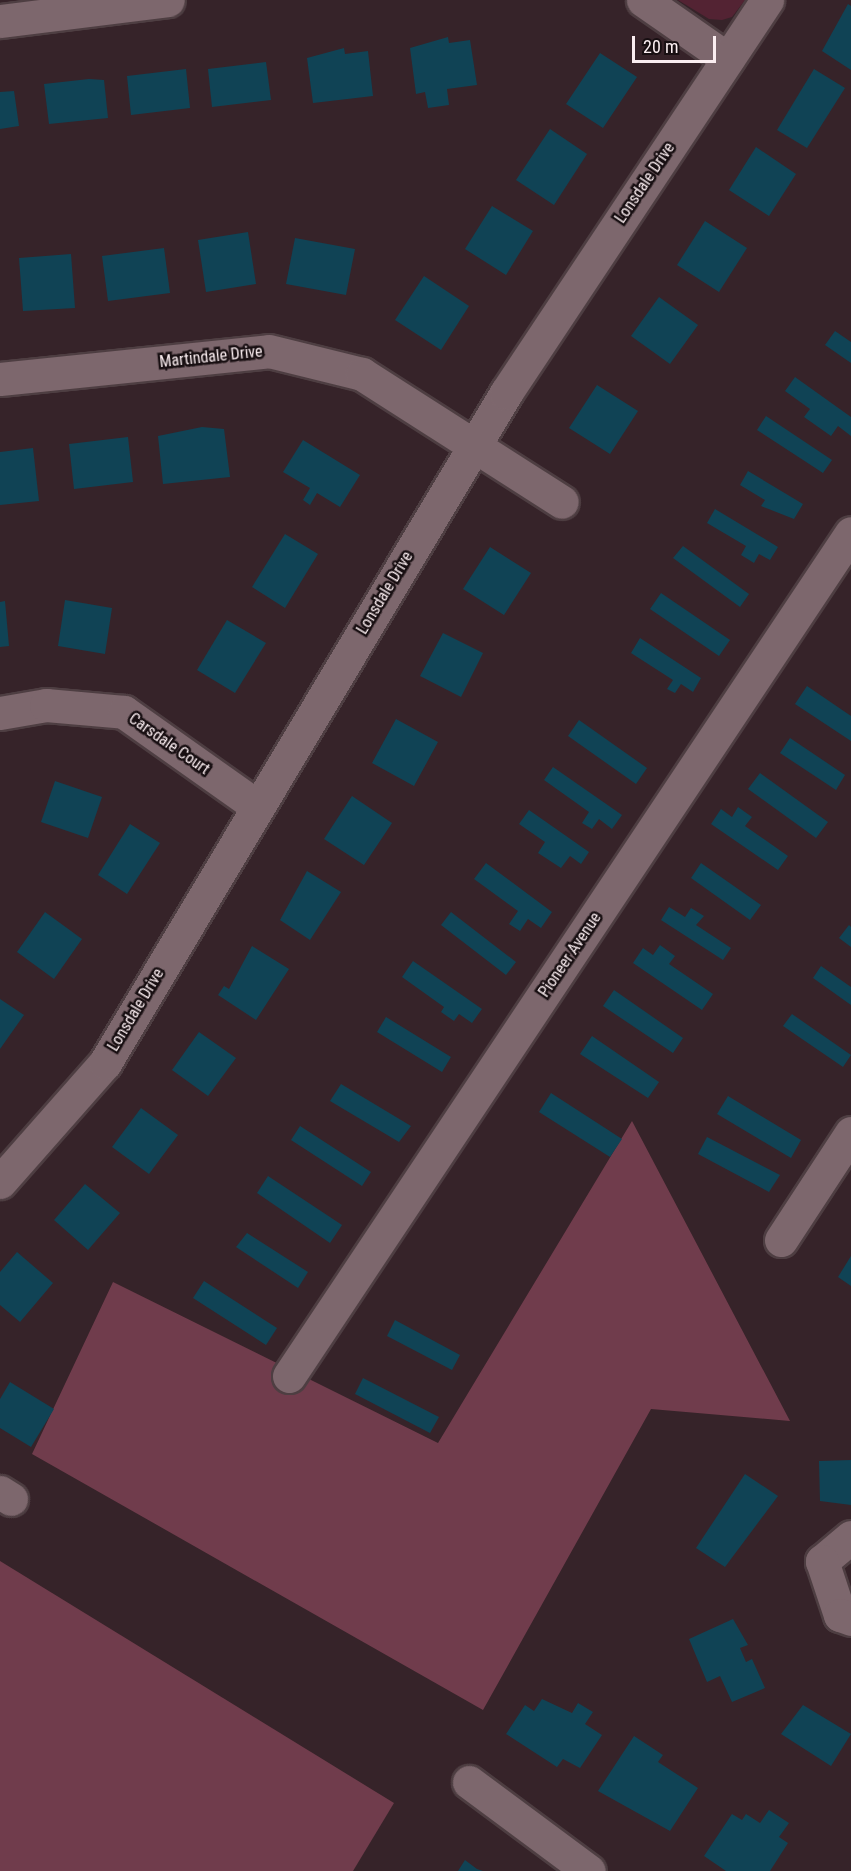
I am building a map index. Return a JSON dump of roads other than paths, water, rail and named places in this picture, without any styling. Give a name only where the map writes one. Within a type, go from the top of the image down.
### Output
[{"type":"street","points":[[0,21],[168,0]]},
{"type":"street","points":[[643,0],[728,59]]},
{"type":"street","name":"Lonsdale Drive","points":[[0,1182],[105,1062],[472,449],[767,0]]},
{"type":"street","name":"Martindale Drive","points":[[0,379],[269,351],[362,374],[472,449],[562,502]]},
{"type":"street","name":"Pioneer Avenue","points":[[289,1376],[851,533]]},
{"type":"street","name":"Carsdale Court","points":[[0,713],[46,705],[124,712],[257,806]]},
{"type":"street","points":[[781,1240],[851,1133]]},
{"type":"street","points":[[851,1537],[822,1562],[840,1615],[851,1618]]},
{"type":"street","points":[[469,1782],[589,1871]]}]
